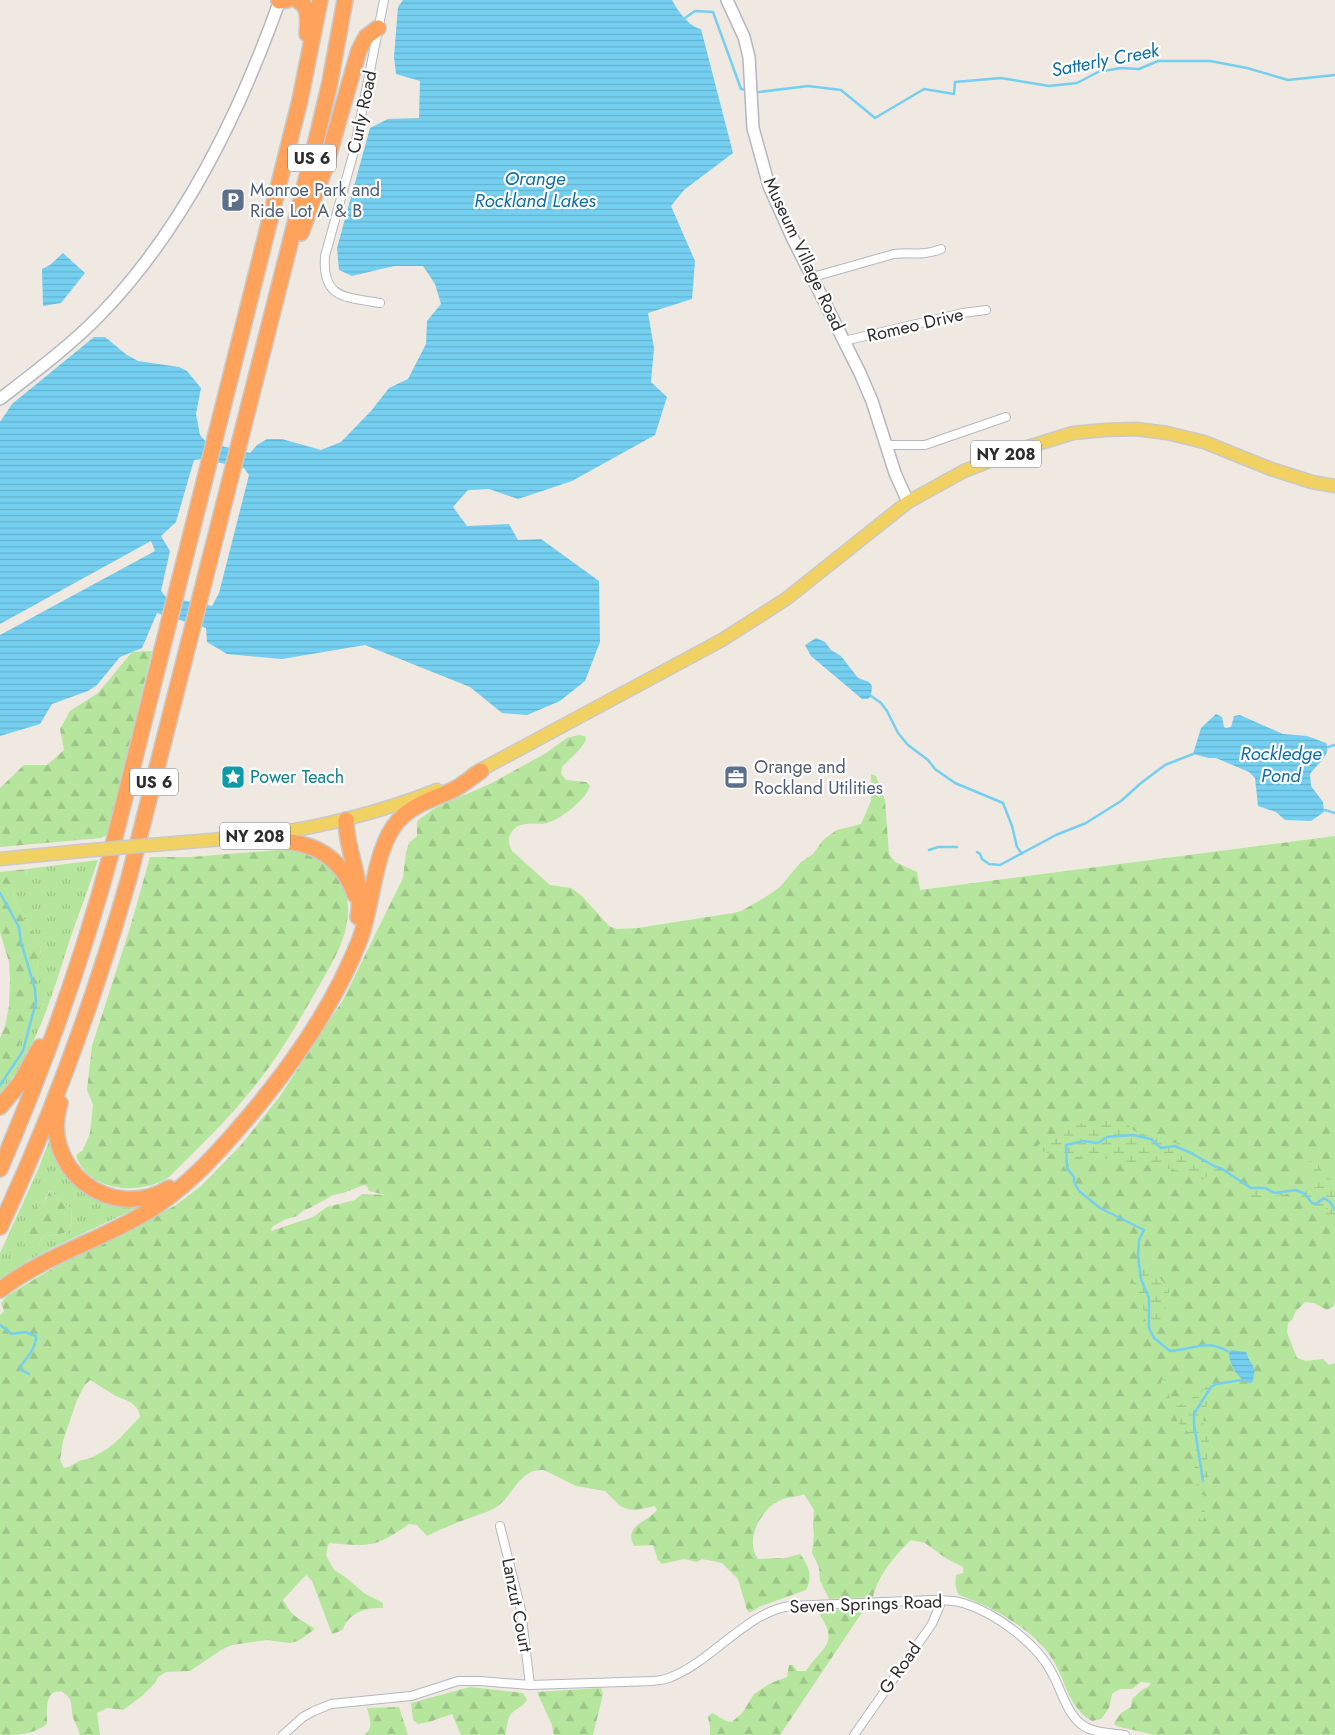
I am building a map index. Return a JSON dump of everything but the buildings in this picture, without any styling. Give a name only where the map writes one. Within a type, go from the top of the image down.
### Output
[{"type":"highway","points":[[284,165],[292,108],[308,23],[306,8],[297,0]]},
{"type":"highway","name":"US 6","points":[[0,1169],[31,1096],[72,981],[110,857],[307,74],[320,0]]},
{"type":"highway","name":"US 6","points":[[0,1227],[47,1120],[87,1013],[125,892],[193,630],[323,110],[345,0]]},
{"type":"highway","points":[[272,314],[290,272],[300,236],[320,181],[359,50],[366,37],[378,28]]},
{"type":"highway","points":[[0,1290],[42,1262],[109,1232],[148,1211],[179,1188],[217,1152],[275,1085],[318,1021],[353,954],[362,917],[383,850],[396,822],[414,808],[455,789],[481,771]]},
{"type":"highway","points":[[87,1013],[75,1063],[59,1109],[57,1131],[60,1148],[66,1163],[76,1176],[98,1192],[122,1199],[138,1199],[152,1196],[172,1186],[200,1161],[242,1117],[304,1032],[332,985],[362,917],[359,886],[346,830],[346,820]]},
{"type":"highway","points":[[226,838],[291,840],[321,851],[333,860],[346,877],[362,917]]},
{"type":"highway","points":[[0,1107],[31,1066],[59,1003],[72,981]]},
{"type":"main road","name":"NY 208","points":[[0,859],[290,831],[346,820],[434,791],[481,771],[722,640],[786,599],[908,502],[964,471],[1018,450],[1072,433],[1136,429],[1167,433],[1204,442],[1237,454],[1271,470],[1312,482],[1335,486]]},
{"type":"street","points":[[0,399],[52,359],[103,312],[145,262],[178,216],[197,185],[224,132],[282,0]]},
{"type":"street","name":"Curly Road","points":[[380,303],[343,296],[333,290],[327,282],[324,270],[325,256],[354,151],[384,0]]},
{"type":"street","name":"Museum Village Road","points":[[727,0],[744,37],[749,57],[753,128],[769,186],[872,401],[895,473],[908,502]]},
{"type":"street","points":[[813,277],[894,254],[906,253],[916,255],[932,253],[941,249]]},
{"type":"street","name":"Romeo Drive","points":[[844,341],[963,313],[986,310]]},
{"type":"street","points":[[886,445],[926,445],[1006,417]]},
{"type":"street","name":"Lanzut Court","points":[[500,1526],[522,1618],[530,1685]]},
{"type":"street","name":"Seven Springs Road","points":[[283,1735],[303,1717],[331,1704],[411,1696],[452,1683],[470,1680],[530,1685],[653,1681],[669,1678],[691,1667],[760,1617],[776,1609],[790,1606],[942,1600],[961,1602],[1006,1625],[1033,1647],[1044,1660],[1077,1721],[1089,1729],[1125,1735]]},
{"type":"street","name":"G Road","points":[[854,1735],[932,1624],[942,1600]]},
{"type":"green space","points":[[152,651],[107,835],[101,838],[0,847],[0,788],[24,765],[47,765],[64,750],[60,729],[70,711],[98,693],[132,652]]},
{"type":"green space","points":[[579,735],[585,736],[586,740],[562,767],[561,774],[566,780],[586,782],[590,786],[588,791],[573,807],[555,820],[545,823],[524,824],[515,828],[510,835],[509,844],[512,851],[550,885],[571,888],[581,895],[609,926],[617,929],[638,928],[733,913],[741,911],[764,898],[780,887],[801,862],[813,854],[824,839],[837,830],[861,824],[871,801],[871,774],[876,776],[885,800],[889,854],[895,862],[917,872],[920,890],[1335,836],[1335,1298],[1334,1306],[1327,1310],[1314,1303],[1305,1302],[1288,1323],[1287,1332],[1297,1358],[1306,1361],[1323,1359],[1329,1365],[1335,1363],[1335,1735],[1155,1735],[1116,1726],[1114,1723],[1121,1713],[1131,1707],[1132,1699],[1151,1683],[1141,1682],[1132,1689],[1120,1689],[1112,1694],[1109,1708],[1101,1719],[1092,1721],[1073,1702],[1053,1660],[1035,1638],[1011,1620],[959,1595],[956,1575],[963,1573],[963,1567],[947,1559],[925,1543],[911,1540],[905,1546],[883,1574],[873,1597],[829,1599],[820,1581],[819,1567],[812,1553],[814,1510],[804,1494],[784,1499],[767,1510],[757,1525],[753,1543],[758,1559],[785,1558],[800,1554],[806,1563],[810,1576],[806,1590],[761,1606],[749,1613],[738,1579],[722,1563],[702,1559],[697,1562],[684,1559],[662,1564],[658,1560],[653,1545],[634,1546],[631,1539],[634,1529],[657,1510],[655,1506],[636,1510],[627,1509],[620,1506],[605,1491],[576,1486],[544,1470],[536,1470],[523,1477],[504,1501],[495,1508],[427,1536],[417,1525],[409,1524],[389,1537],[372,1544],[330,1543],[326,1555],[334,1570],[364,1593],[383,1603],[383,1608],[369,1609],[357,1613],[346,1622],[341,1631],[332,1634],[312,1581],[307,1575],[283,1600],[295,1616],[315,1629],[298,1641],[290,1643],[267,1640],[232,1645],[221,1650],[190,1671],[166,1672],[158,1677],[155,1683],[141,1697],[123,1710],[107,1708],[97,1713],[100,1735],[80,1735],[69,1698],[61,1691],[50,1695],[47,1707],[47,1724],[25,1734],[0,1735],[0,1315],[4,1311],[1,1303],[8,1295],[62,1263],[176,1205],[201,1186],[241,1145],[280,1096],[343,1000],[403,878],[409,843],[417,836],[417,821],[435,808],[492,783],[546,753],[567,738]],"holes":[[[364,1185],[367,1186],[369,1191],[386,1195],[362,1194],[355,1200],[327,1207],[313,1217],[271,1231],[272,1227],[284,1220],[297,1216],[304,1210],[333,1195]],[[90,1380],[133,1404],[140,1417],[107,1449],[91,1458],[64,1468],[60,1460],[63,1441],[77,1400],[84,1386]]]},
{"type":"green space","points":[[290,849],[305,852],[318,858],[336,874],[346,895],[348,909],[347,924],[337,953],[293,1030],[270,1066],[243,1100],[169,1177],[144,1187],[130,1188],[116,1187],[91,1177],[82,1167],[76,1155],[83,1150],[90,1133],[93,1105],[87,1090],[92,1046],[130,928],[150,857],[191,857]]},
{"type":"green space","points":[[98,860],[57,980],[34,1040],[0,1094],[0,1075],[25,1028],[40,989],[36,974],[41,949],[38,940],[26,923],[13,893],[27,873],[27,869]]},
{"type":"green space","points":[[27,869],[26,876],[13,893],[26,923],[38,940],[41,949],[36,974],[40,989],[40,1006],[28,1023],[13,1059],[0,1075],[0,1038],[5,1026],[9,1006],[10,979],[9,962],[0,932],[0,872]]},
{"type":"green space","points":[[1105,1119],[1128,1125],[1135,1131],[1167,1142],[1179,1143],[1207,1162],[1224,1168],[1226,1174],[1212,1174],[1201,1181],[1189,1171],[1185,1172],[1138,1163],[1122,1163],[1115,1160],[1080,1157],[1070,1157],[1069,1166],[1066,1171],[1059,1157],[1038,1150],[1037,1146],[1046,1139],[1059,1137],[1078,1124]]},
{"type":"green space","points":[[51,1136],[54,1152],[61,1166],[69,1179],[80,1190],[107,1204],[139,1207],[52,1248],[0,1279],[0,1253],[37,1172]],"holes":[[[52,1190],[57,1199],[72,1209],[71,1226],[66,1233],[41,1238],[39,1245],[23,1234],[32,1228],[32,1222],[44,1203],[48,1192]]]},
{"type":"green space","points":[[1315,1159],[1325,1176],[1335,1181],[1335,1226],[1328,1224],[1323,1216],[1328,1211],[1328,1208],[1312,1212],[1298,1194],[1293,1193],[1249,1201],[1245,1193],[1254,1186],[1276,1190],[1318,1187],[1315,1180],[1306,1170],[1307,1163]]},
{"type":"green space","points":[[52,1190],[57,1199],[72,1209],[70,1231],[41,1238],[39,1245],[34,1248],[28,1247],[22,1240],[23,1234],[32,1228],[29,1212],[44,1203],[49,1192]]},
{"type":"green space","points":[[1148,1264],[1169,1289],[1157,1330],[1146,1322],[1142,1303],[1131,1272],[1137,1265]]},
{"type":"green space","points":[[1165,1378],[1170,1398],[1176,1404],[1181,1405],[1210,1385],[1214,1389],[1204,1416],[1204,1426],[1209,1442],[1207,1468],[1209,1476],[1203,1489],[1205,1516],[1203,1521],[1200,1520],[1194,1471],[1195,1445],[1190,1434],[1179,1424],[1162,1389],[1161,1381]]},
{"type":"green space","points":[[865,1608],[780,1735],[710,1735],[708,1717],[712,1713],[732,1722],[743,1712],[754,1694],[771,1683],[787,1677],[789,1665],[793,1665],[797,1671],[806,1671],[827,1644],[829,1638],[824,1622],[817,1611]]},
{"type":"green space","points":[[470,1687],[523,1693],[527,1700],[510,1716],[505,1735],[461,1735],[452,1714],[418,1724],[413,1720],[411,1703]]},
{"type":"green space","points":[[601,1688],[603,1694],[593,1735],[554,1735],[552,1725],[537,1692]]},
{"type":"green space","points":[[399,1707],[408,1735],[364,1735],[370,1726],[367,1708]]},
{"type":"water","name":"Orange Rockland Lakes","points":[[403,0],[672,0],[688,22],[701,29],[733,153],[684,190],[671,206],[695,261],[692,299],[648,313],[654,348],[651,382],[667,397],[655,435],[572,481],[518,499],[489,489],[468,490],[453,507],[467,526],[509,524],[518,540],[541,539],[599,581],[600,642],[585,681],[560,701],[527,715],[502,713],[470,687],[365,645],[282,659],[227,654],[207,642],[206,628],[157,613],[142,648],[120,657],[97,685],[88,691],[52,704],[40,724],[0,736],[0,635],[155,551],[151,541],[0,624],[0,422],[12,404],[94,337],[105,337],[127,355],[138,361],[179,367],[187,371],[201,388],[196,414],[200,435],[206,442],[250,453],[257,445],[267,439],[282,439],[321,450],[341,442],[371,411],[389,388],[408,379],[426,344],[427,321],[441,304],[435,284],[423,266],[394,266],[352,276],[339,270],[337,248],[370,128],[388,119],[419,118],[420,81],[396,74],[394,57],[398,7]],"holes":[[[202,459],[244,468],[249,475],[219,593],[212,606],[166,597],[161,591],[170,551],[161,536],[176,522],[194,460]]]},
{"type":"water","points":[[63,253],[85,273],[61,303],[43,306],[42,269],[50,265]]},
{"type":"water","points":[[816,638],[825,642],[831,650],[841,656],[858,678],[869,682],[872,686],[871,696],[868,699],[862,699],[811,656],[805,645]]},
{"type":"water","name":"Rockledge Pond","points":[[1216,714],[1222,717],[1224,727],[1226,728],[1231,727],[1234,716],[1240,715],[1283,734],[1307,736],[1326,743],[1327,752],[1325,756],[1310,774],[1311,786],[1323,802],[1324,812],[1311,821],[1285,820],[1276,812],[1258,806],[1255,778],[1249,772],[1216,758],[1193,754],[1201,728]]},
{"type":"water","points":[[1232,1350],[1246,1352],[1254,1367],[1252,1383],[1239,1377],[1230,1362],[1229,1352]]},
{"type":"waterway","name":"Satterly Creek","points":[[685,18],[695,11],[713,12],[741,89],[747,90]]},
{"type":"waterway","name":"Satterly Creek","points":[[759,92],[808,86],[841,90],[875,118],[924,89],[954,94],[955,82],[1001,78],[1049,86],[1077,83],[1098,72],[1121,68],[1139,69],[1158,61],[1210,61],[1247,68],[1288,80],[1335,75]]},
{"type":"waterway","points":[[871,696],[881,703],[898,733],[908,745],[928,760],[935,769],[955,783],[1003,803],[1012,826],[1017,847],[1022,854]]},
{"type":"waterway","points":[[1328,747],[1335,745]]},
{"type":"waterway","points":[[977,852],[989,864],[1000,865],[1056,835],[1086,823],[1121,801],[1165,765],[1193,754]]},
{"type":"waterway","points":[[1325,810],[1335,813]]},
{"type":"waterway","points":[[929,850],[938,847],[957,847]]},
{"type":"waterway","points":[[0,893],[19,927],[21,942],[35,989],[36,1002],[23,1051],[0,1085]]},
{"type":"waterway","points":[[1229,1352],[1206,1345],[1170,1351],[1154,1338],[1149,1328],[1149,1298],[1141,1279],[1138,1256],[1139,1240],[1144,1230],[1100,1208],[1079,1191],[1074,1182],[1074,1177],[1067,1168],[1066,1145],[1083,1141],[1098,1143],[1107,1137],[1133,1135],[1151,1139],[1161,1148],[1175,1146],[1191,1153],[1222,1169],[1251,1188],[1265,1188],[1275,1193],[1296,1190],[1305,1194],[1312,1203],[1316,1204],[1324,1198],[1330,1202],[1335,1210]]},
{"type":"waterway","points":[[0,1325],[12,1334],[25,1332],[36,1336],[33,1348],[21,1366],[21,1370],[29,1374]]},
{"type":"waterway","points":[[1203,1481],[1194,1414],[1211,1387],[1216,1384],[1242,1380]]},
{"type":"place","name":"Monroe Park and Ride Lot A & B","points":[[233,200]]},
{"type":"place","name":"Power Teach","points":[[233,777]]},
{"type":"place","name":"Orange and Rockland Utilities","points":[[736,777]]}]
